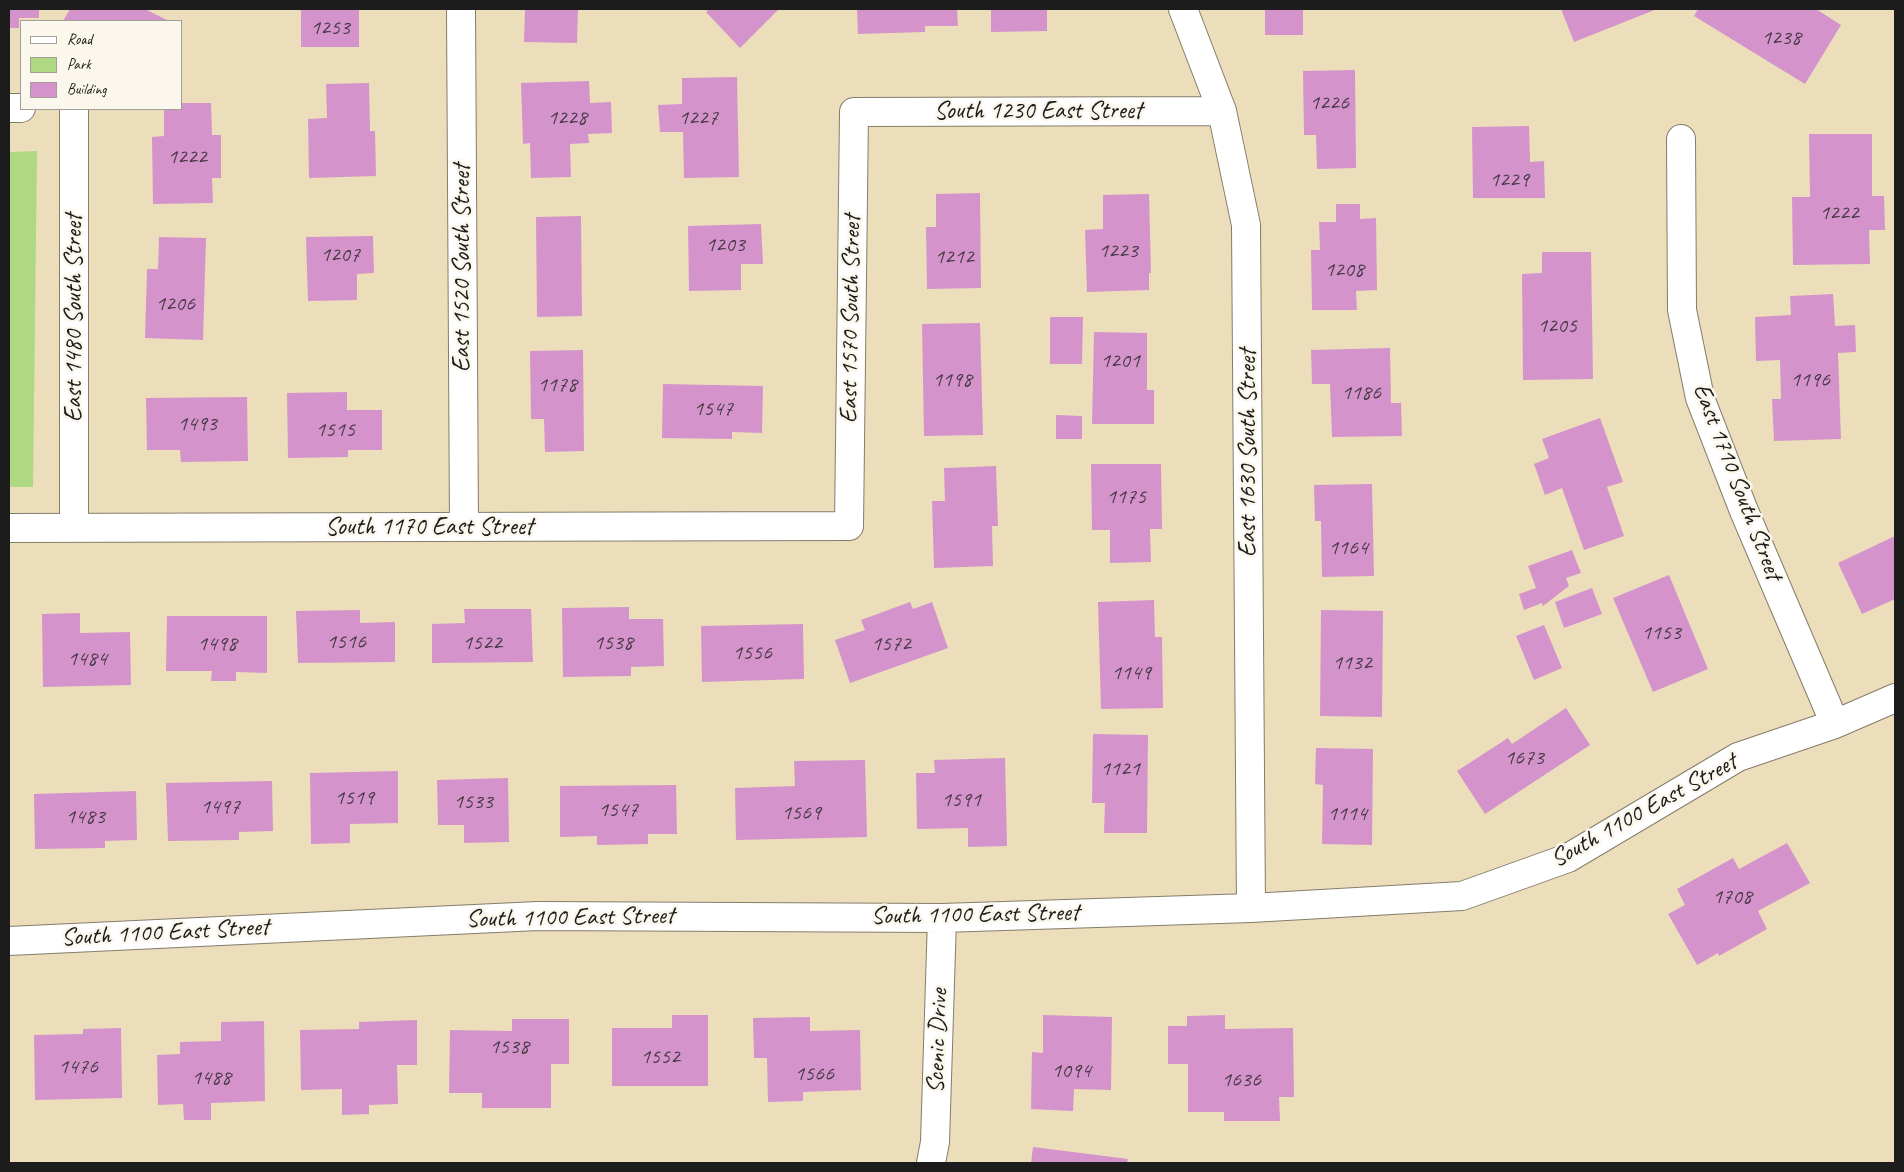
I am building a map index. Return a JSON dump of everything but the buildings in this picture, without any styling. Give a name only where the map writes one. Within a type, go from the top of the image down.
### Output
[{"type":"street","name":"East 1520 South Street","points":[[461,9],[464,527]]},
{"type":"street","name":"East 1630 South Street","points":[[1184,9],[1222,111],[1246,225],[1251,908]]},
{"type":"street","name":"East 1480 South Street","points":[[74,110],[74,528]]},
{"type":"street","name":"South 1230 East Street","points":[[854,112],[1222,111]]},
{"type":"street","name":"East 1570 South Street","points":[[849,526],[854,112]]},
{"type":"street","name":"East 1710 South Street","points":[[1681,139],[1682,310],[1700,398],[1744,511],[1835,724]]},
{"type":"street","name":"South 1170 East Street","points":[[9,528],[849,526]]},
{"type":"street","name":"South 1100 East Street","points":[[9,941],[538,916],[942,918],[1251,908],[1462,896],[1568,858],[1738,757],[1835,724],[1895,698]]},
{"type":"street","name":"Scenic Drive","points":[[931,1163],[935,1142],[942,918]]},
{"type":"green space","points":[[37,151],[33,487],[9,487],[9,152]]}]
